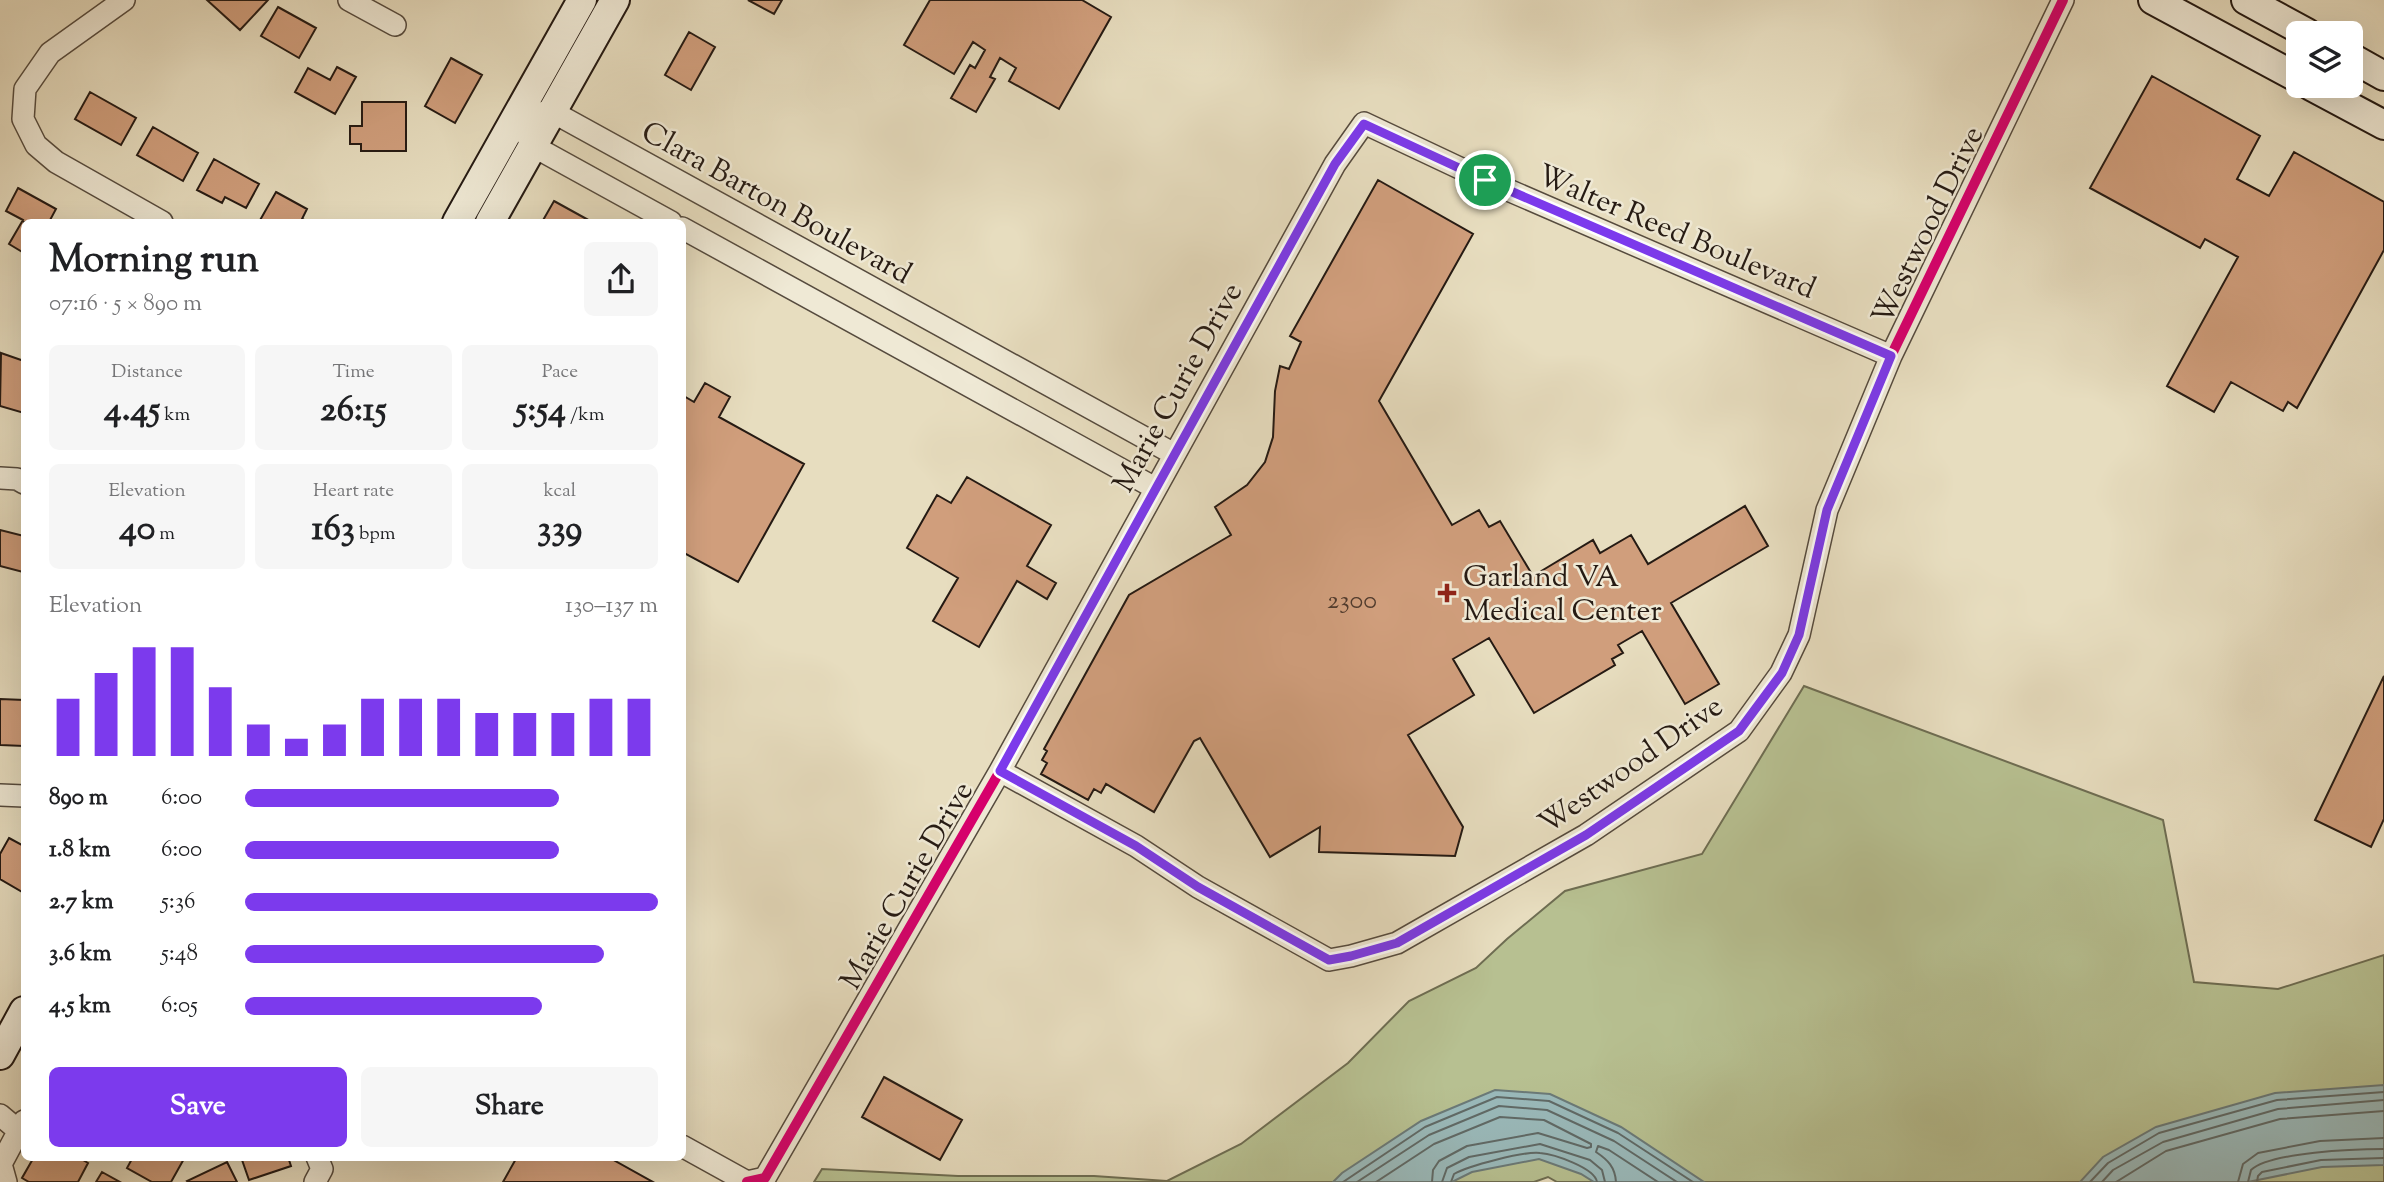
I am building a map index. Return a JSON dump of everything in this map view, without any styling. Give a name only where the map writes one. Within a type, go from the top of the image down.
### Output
[{"type":"main road","points":[[459,219],[582,0]]},
{"type":"main road","points":[[492,219],[615,0]]},
{"type":"main road","points":[[2153,0],[2286,72]]},
{"type":"main road","points":[[2246,0],[2286,22]]},
{"type":"main road","points":[[2363,64],[2384,76]]},
{"type":"main road","points":[[2333,98],[2384,125]]},
{"type":"main road","points":[[0,1055],[21,1016]]},
{"type":"street","points":[[124,0],[50,53],[25,89],[23,119],[36,145],[56,162],[157,219]]},
{"type":"street","points":[[349,0],[395,25]]},
{"type":"street","name":"Westwood Drive","points":[[1000,771],[1136,846],[1198,887],[1329,960],[1397,943],[1586,835],[1739,731],[1782,673],[1799,635],[1827,510],[1891,356],[2063,0]]},
{"type":"street","points":[[551,111],[516,117],[533,146],[666,219]]},
{"type":"street","name":"Clara Barton Boulevard","points":[[551,111],[1174,454]]},
{"type":"street","name":"Walter Reed Boulevard","points":[[1364,124],[1891,356]]},
{"type":"street","name":"Marie Curie Drive","points":[[747,1182],[765,1178],[1000,771],[1335,164],[1364,124]]},
{"type":"street","points":[[686,230],[1155,488]]},
{"type":"street","points":[[0,478],[21,481]]},
{"type":"street","points":[[0,795],[21,796]]},
{"type":"street","points":[[0,1115],[21,1126]]},
{"type":"street","points":[[6,1182],[1,1164],[21,1128]]},
{"type":"street","points":[[686,1148],[747,1182]]},
{"type":"street","points":[[315,1182],[322,1169],[319,1161]]},
{"type":"green space","points":[[1804,686],[2163,820],[2194,982],[2278,989],[2384,955],[2384,1182],[1557,1182],[1548,1177],[1534,1182],[814,1182],[822,1169],[958,1176],[1094,1176],[1167,1181],[1241,1144],[1348,1063],[1409,1001],[1476,968],[1565,891],[1702,854]]},
{"type":"water","points":[[2384,1085],[2384,1165],[2322,1167],[2248,1182],[2080,1182],[2103,1157],[2156,1127],[2275,1093]]},
{"type":"water","points":[[1495,1090],[1550,1094],[1621,1127],[1704,1182],[1594,1182],[1581,1174],[1539,1159],[1472,1172],[1452,1182],[1333,1182],[1342,1173],[1421,1121]]},
{"type":"building","points":[[207,0],[268,0],[240,30]]},
{"type":"building","points":[[748,0],[782,0],[774,14]]},
{"type":"building","points":[[930,0],[1082,0],[1111,17],[1059,109],[1009,81],[1016,68],[1000,58],[990,77],[995,79],[976,112],[951,98],[970,65],[975,68],[985,50],[973,42],[954,74],[904,45]]},
{"type":"building","points":[[278,7],[316,28],[299,58],[261,36]]},
{"type":"building","points":[[689,32],[715,47],[691,90],[665,75]]},
{"type":"building","points":[[451,58],[482,75],[455,123],[425,106]]},
{"type":"building","points":[[337,67],[356,77],[335,114],[295,92],[308,68],[330,80]]},
{"type":"building","points":[[2152,76],[2260,136],[2237,179],[2269,196],[2294,152],[2384,202],[2384,250],[2297,408],[2288,402],[2283,411],[2231,382],[2214,412],[2167,386],[2238,257],[2205,239],[2200,248],[2090,188]]},
{"type":"building","points":[[90,92],[136,118],[121,145],[75,119]]},
{"type":"building","points":[[362,102],[406,102],[406,151],[361,151],[361,144],[350,144],[350,126],[362,126]]},
{"type":"building","points":[[153,127],[198,153],[183,181],[137,155]]},
{"type":"building","points":[[214,159],[259,184],[246,208],[225,197],[222,203],[197,190]]},
{"type":"building","points":[[1378,180],[1473,234],[1379,401],[1452,525],[1479,510],[1489,527],[1500,521],[1533,576],[1593,540],[1600,553],[1631,535],[1648,564],[1745,506],[1768,546],[1671,603],[1719,684],[1685,704],[1642,631],[1618,645],[1623,653],[1612,659],[1615,665],[1534,713],[1489,638],[1453,659],[1474,695],[1408,735],[1463,827],[1455,856],[1319,852],[1320,827],[1270,857],[1200,738],[1194,741],[1154,812],[1106,784],[1101,793],[1094,789],[1088,800],[1041,774],[1047,763],[1042,760],[1047,751],[1044,749],[1129,595],[1231,535],[1215,507],[1247,485],[1265,462],[1273,437],[1275,391],[1280,366],[1289,369],[1301,342],[1290,336]]},
{"type":"building","points":[[18,188],[56,209],[51,219],[21,219],[6,211]]},
{"type":"building","points":[[276,192],[307,209],[302,219],[261,219]]},
{"type":"building","points":[[554,201],[587,219],[544,219]]},
{"type":"building","points":[[21,223],[21,251],[9,244]]},
{"type":"building","points":[[1,353],[21,360],[21,412],[0,406]]},
{"type":"building","points":[[705,383],[730,397],[719,417],[804,464],[738,582],[686,554],[686,397],[694,402]]},
{"type":"building","points":[[967,477],[1051,525],[1027,566],[1056,583],[1047,599],[1017,581],[979,647],[933,621],[958,578],[907,548],[937,495],[951,503]]},
{"type":"building","points":[[0,530],[21,535],[21,571],[0,566]]},
{"type":"building","points":[[2384,676],[2384,819],[2371,847],[2315,820]]},
{"type":"building","points":[[0,699],[21,700],[21,746],[0,745]]},
{"type":"building","points":[[9,838],[21,844],[21,891],[0,879],[0,854]]},
{"type":"building","points":[[884,1077],[962,1120],[940,1160],[862,1117]]},
{"type":"building","points":[[32,1161],[88,1163],[78,1182],[29,1182],[22,1178]]},
{"type":"building","points":[[131,1161],[183,1161],[171,1182],[152,1182],[127,1168]]},
{"type":"building","points":[[242,1161],[289,1161],[291,1166],[249,1180]]},
{"type":"building","points":[[515,1161],[615,1161],[653,1182],[503,1182]]},
{"type":"building","points":[[227,1162],[237,1182],[187,1181]]},
{"type":"building","points":[[102,1172],[120,1182],[96,1182]]},
{"type":"cycle path","points":[[1000,771],[1136,846],[1198,887],[1329,960],[1397,943],[1586,835],[1739,731],[1781,673],[1799,635],[1827,510],[1891,356],[2063,0]]},
{"type":"cycle path","points":[[747,1182],[765,1178],[1000,771],[1335,164],[1364,123],[1485,180],[1891,356]]},
{"type":"place","name":"Garland VA Medical Center","points":[[1447,593]]},
{"type":"route","points":[[1364,124],[1485,180],[1891,356],[1827,510],[1799,635],[1782,673],[1739,731],[1586,835],[1397,943],[1329,960],[1198,887],[1136,846],[1000,771],[1335,164],[1364,124]]}]
